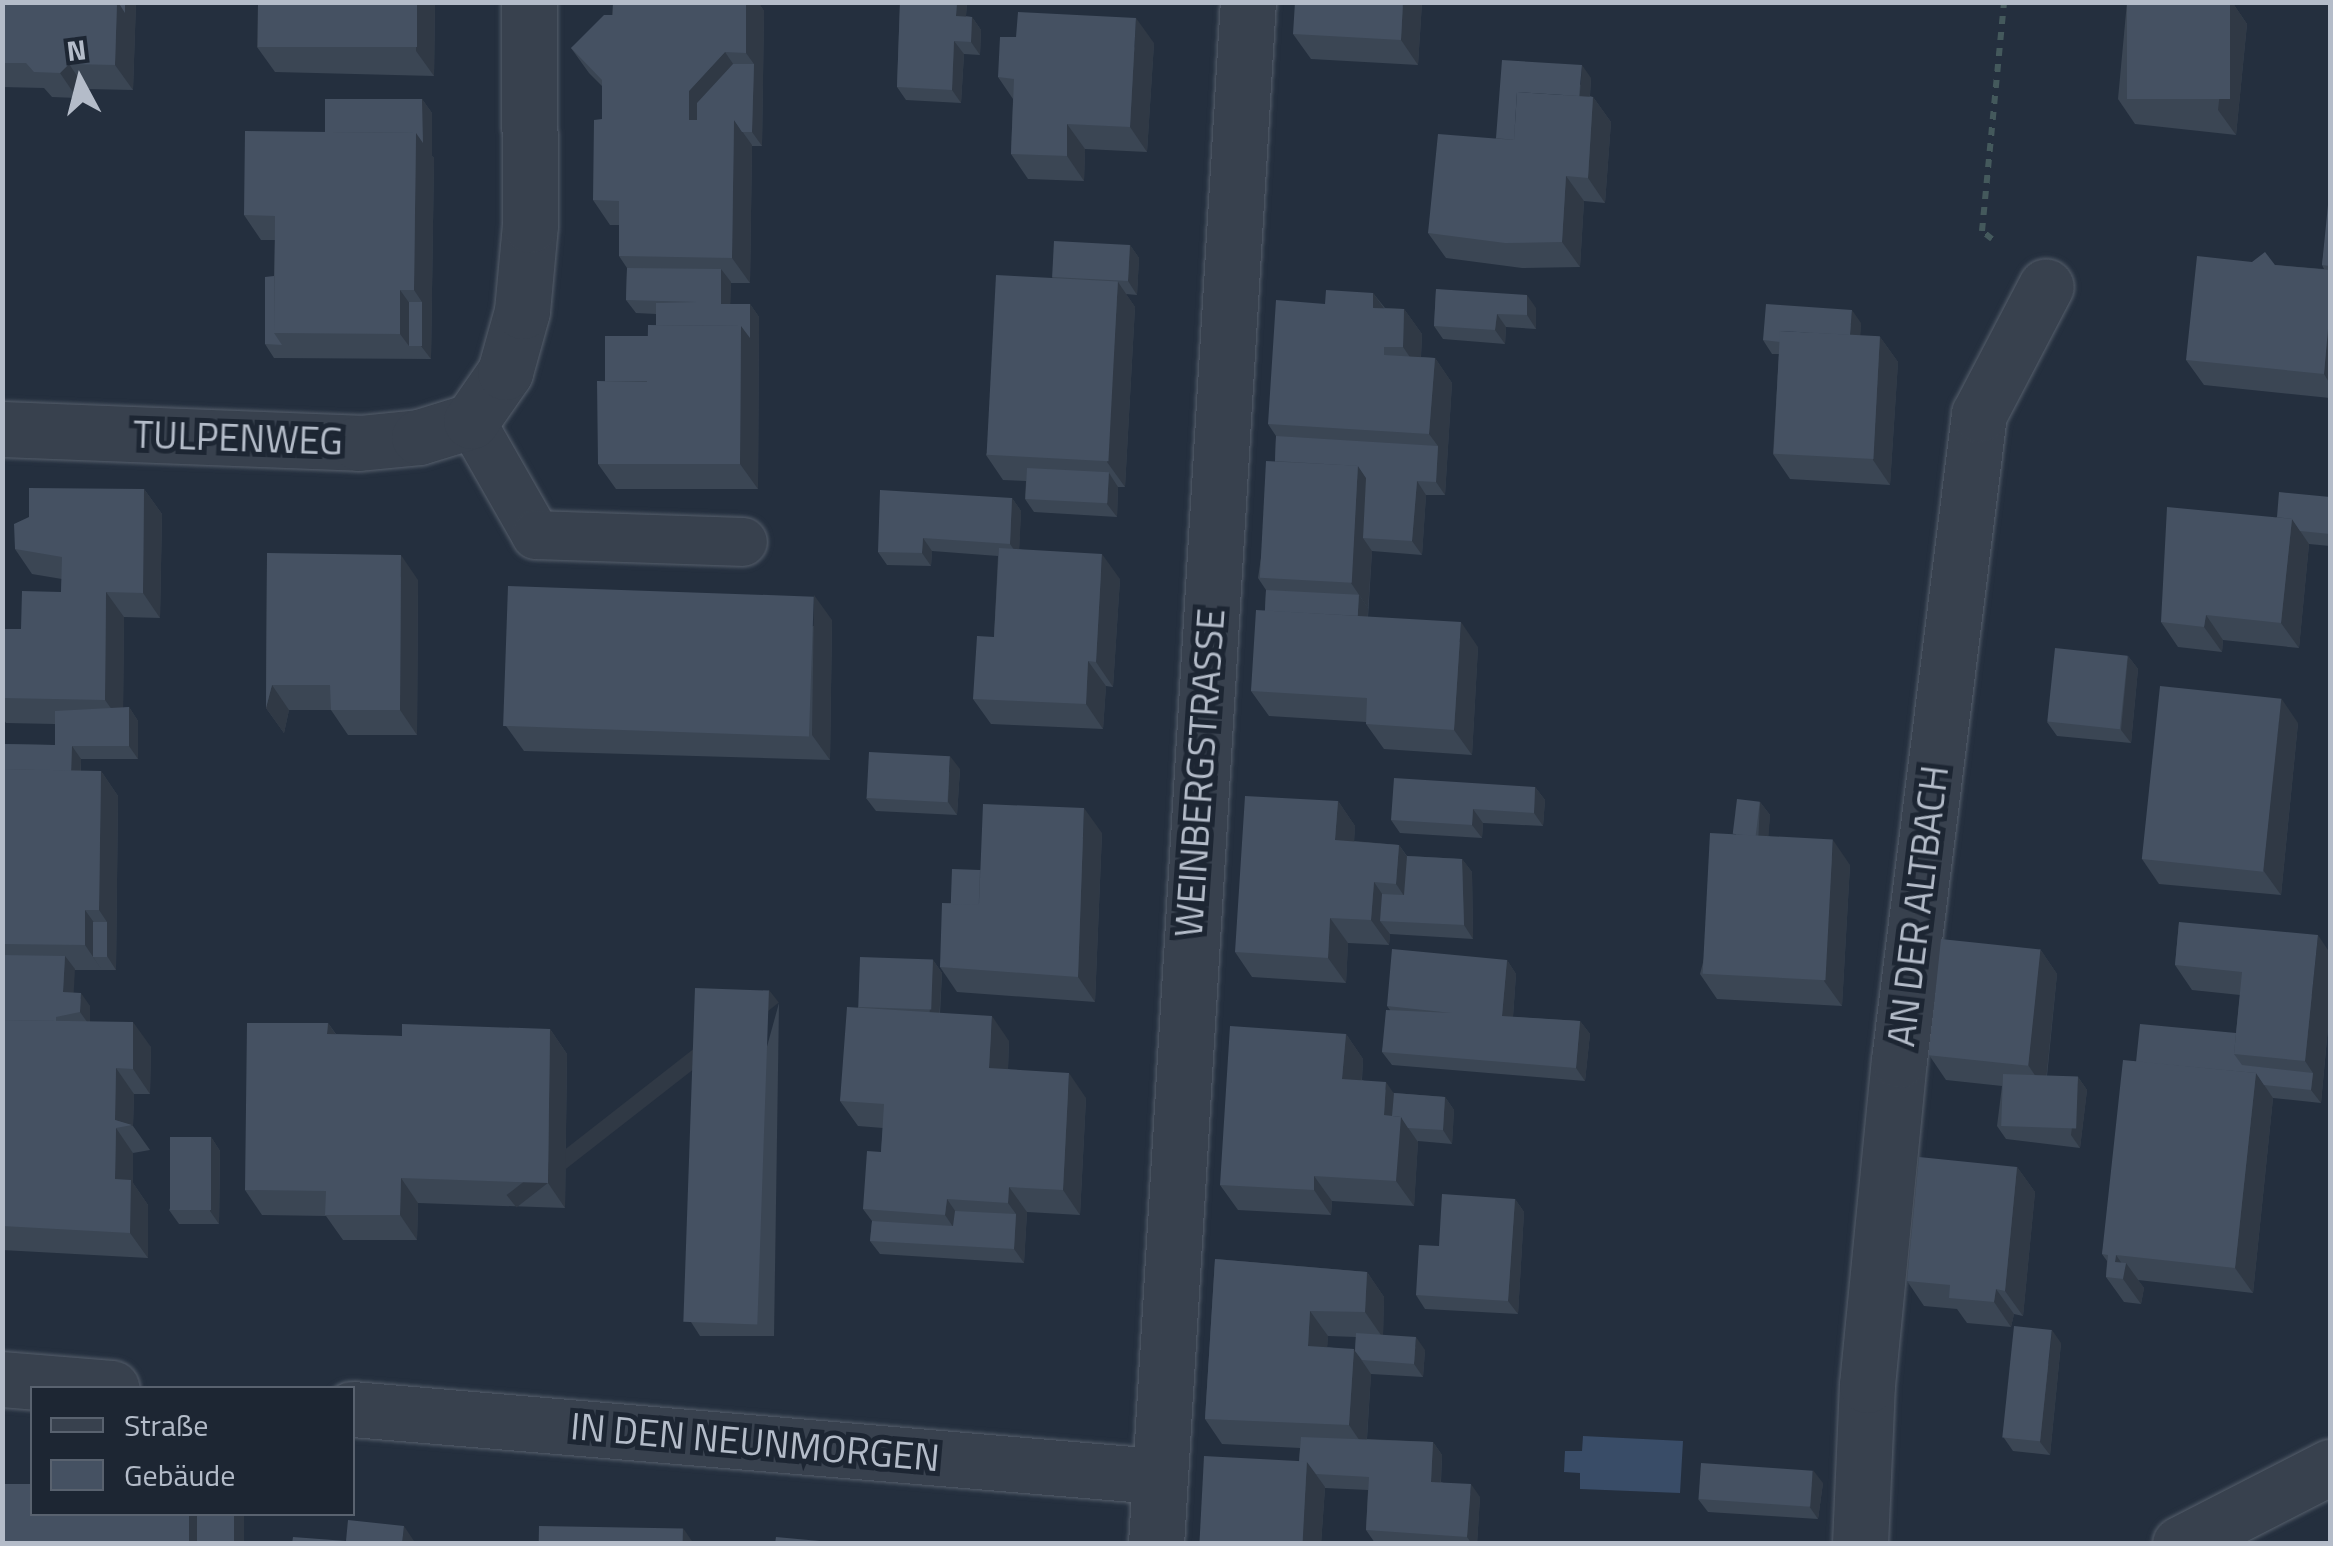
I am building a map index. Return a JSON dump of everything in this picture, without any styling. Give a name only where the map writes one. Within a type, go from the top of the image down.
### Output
[{"type":"street","points":[[472,421],[505,372],[522,311],[530,225],[530,2]]},
{"type":"street","name":"WEINBERGSTRASSE","points":[[1156,1544],[1157,1476],[1248,2]]},
{"type":"street","name":"AN DER ALTBACH","points":[[1860,1544],[1868,1384],[1898,1060],[1978,414],[2046,286]]},
{"type":"street","name":"TULPENWEG","points":[[2,429],[359,443],[418,437],[472,421]]},
{"type":"street","points":[[2,1379],[88,1386]]},
{"type":"street","name":"IN DEN NEUNMORGEN","points":[[355,1408],[1157,1476]]},
{"type":"street","points":[[2180,1544],[2330,1467]]},
{"type":"lane","points":[[472,421],[536,535],[743,542]]},
{"type":"path","points":[[2004,2],[1982,231],[2046,286]]},
{"type":"water","points":[[1583,1436],[1683,1441],[1680,1493],[1580,1489],[1580,1473],[1564,1472],[1565,1451],[1582,1451]]},
{"type":"building","points":[[2,2],[117,2],[115,65],[69,64],[60,73],[34,72],[26,63],[2,63]]},
{"type":"building","points":[[258,2],[417,2],[417,47],[258,47]]},
{"type":"building","points":[[613,2],[622,2],[622,15],[613,15]]},
{"type":"building","points":[[622,2],[746,2],[746,53],[725,52],[689,91],[689,120],[734,120],[732,258],[619,256],[619,201],[593,200],[594,120],[602,119],[602,80],[571,48],[604,15],[622,15]]},
{"type":"building","points":[[900,2],[957,2],[956,16],[972,17],[971,42],[954,41],[952,90],[897,87]]},
{"type":"building","points":[[1295,2],[1403,2],[1401,40],[1293,34]]},
{"type":"building","points":[[2127,2],[2230,2],[2230,99],[2127,99]]},
{"type":"building","points":[[1018,12],[1136,18],[1130,127],[1067,124],[1067,156],[1011,154],[1014,79],[998,77],[1000,37],[1016,37]]},
{"type":"building","points":[[1502,60],[1582,65],[1579,96],[1517,92],[1514,140],[1496,138]]},
{"type":"building","points":[[733,64],[754,64],[752,132],[742,132],[734,120],[697,120],[697,103]]},
{"type":"building","points":[[1517,92],[1593,97],[1588,178],[1566,176],[1562,242],[1505,243],[1428,233],[1438,134],[1514,140]]},
{"type":"building","points":[[325,99],[422,99],[423,143],[416,133],[325,132]]},
{"type":"building","points":[[245,131],[416,133],[414,290],[400,290],[400,334],[274,333],[275,216],[244,215]]},
{"type":"building","points":[[2330,205],[2330,266],[2322,265]]},
{"type":"building","points":[[1054,241],[1130,245],[1128,281],[1052,277]]},
{"type":"building","points":[[2265,252],[2275,265],[2330,270],[2324,374],[2186,360],[2197,256],[2252,262]]},
{"type":"building","points":[[627,268],[721,269],[721,304],[750,304],[750,338],[741,326],[656,325],[656,303],[697,302],[626,300]]},
{"type":"building","points":[[996,275],[1118,281],[1108,461],[987,455]]},
{"type":"building","points":[[274,276],[274,333],[282,345],[265,344],[265,277]]},
{"type":"building","points":[[1436,289],[1527,295],[1527,315],[1497,314],[1495,330],[1434,326]]},
{"type":"building","points":[[1326,290],[1373,293],[1373,308],[1404,309],[1403,347],[1384,347],[1384,355],[1435,358],[1429,434],[1268,424],[1276,300],[1325,304]]},
{"type":"building","points":[[409,302],[422,302],[422,346],[409,346]]},
{"type":"building","points":[[1766,304],[1852,310],[1850,335],[1780,331],[1780,342],[1763,340]]},
{"type":"building","points":[[648,325],[741,326],[740,464],[598,464],[597,381],[647,382]]},
{"type":"building","points":[[1780,331],[1880,336],[1873,459],[1774,454]]},
{"type":"building","points":[[605,336],[648,336],[648,381],[605,381]]},
{"type":"building","points":[[1276,436],[1438,446],[1436,482],[1417,481],[1412,541],[1363,538],[1366,478],[1358,466],[1275,461]]},
{"type":"building","points":[[1266,461],[1358,466],[1352,583],[1260,578]]},
{"type":"building","points":[[1027,468],[1109,472],[1107,503],[1025,499]]},
{"type":"building","points":[[29,488],[144,489],[143,593],[106,592],[105,700],[2,698],[2,629],[21,629],[22,591],[61,592],[62,557],[15,549],[14,524],[29,517]]},
{"type":"building","points":[[880,490],[1012,498],[1010,544],[923,538],[922,553],[878,552]]},
{"type":"building","points":[[2279,492],[2330,497],[2330,534],[2300,531],[2292,519],[2277,517]]},
{"type":"building","points":[[2167,507],[2292,519],[2281,623],[2206,615],[2204,627],[2161,622]]},
{"type":"building","points":[[999,548],[1102,554],[1096,662],[1088,661],[1086,704],[973,699],[977,636],[994,637]]},
{"type":"building","points":[[267,553],[401,555],[400,710],[331,710],[330,685],[272,685],[266,708]]},
{"type":"building","points":[[508,586],[814,597],[809,737],[503,726]]},
{"type":"building","points":[[1266,590],[1359,595],[1358,616],[1265,611]]},
{"type":"building","points":[[1256,610],[1461,622],[1454,730],[1366,724],[1367,698],[1251,691]]},
{"type":"building","points":[[2055,648],[2128,656],[2120,729],[2047,722]]},
{"type":"building","points":[[2160,686],[2281,699],[2263,872],[2142,859]]},
{"type":"building","points":[[129,707],[129,746],[72,746],[71,771],[2,769],[2,744],[55,745],[55,711]]},
{"type":"building","points":[[869,752],[950,756],[947,802],[867,798]]},
{"type":"building","points":[[2,769],[101,771],[99,910],[85,910],[85,945],[2,944]]},
{"type":"building","points":[[1394,778],[1535,787],[1534,813],[1473,809],[1472,825],[1391,820]]},
{"type":"building","points":[[1245,796],[1338,801],[1335,840],[1399,845],[1396,884],[1374,882],[1371,920],[1330,918],[1328,958],[1235,952]]},
{"type":"building","points":[[1737,799],[1760,802],[1756,837],[1733,834]]},
{"type":"building","points":[[983,804],[1084,808],[1078,977],[940,967],[942,903],[979,904]]},
{"type":"building","points":[[1710,833],[1833,839],[1825,980],[1703,974]]},
{"type":"building","points":[[1407,856],[1462,859],[1464,925],[1380,921],[1382,894],[1404,895]]},
{"type":"building","points":[[952,869],[980,870],[979,905],[951,904]]},
{"type":"building","points":[[93,922],[107,922],[107,957],[93,957]]},
{"type":"building","points":[[2179,922],[2318,935],[2305,1061],[2234,1054],[2242,972],[2175,965]]},
{"type":"building","points":[[1941,939],[2040,949],[2028,1066],[1929,1055]]},
{"type":"building","points":[[1392,949],[1507,960],[1502,1016],[1580,1021],[1576,1068],[1382,1052],[1386,1010],[1452,1013],[1387,1006]]},
{"type":"building","points":[[2,955],[65,956],[63,992],[81,993],[80,1012],[56,1017],[56,1021],[2,1020]]},
{"type":"building","points":[[860,957],[933,960],[931,1010],[858,1007]]},
{"type":"building","points":[[695,988],[769,991],[757,1324],[683,1322]]},
{"type":"building","points":[[847,1007],[992,1016],[989,1068],[1069,1073],[1063,1190],[1009,1187],[1008,1203],[947,1199],[945,1215],[863,1209],[867,1151],[881,1152],[884,1104],[840,1101]]},
{"type":"building","points":[[2,1020],[133,1022],[133,1069],[116,1068],[115,1120],[132,1125],[116,1128],[115,1179],[131,1180],[130,1233],[2,1226]]},
{"type":"building","points":[[247,1023],[328,1023],[327,1034],[402,1036],[402,1024],[550,1029],[548,1183],[401,1178],[400,1215],[325,1215],[326,1191],[245,1190]]},
{"type":"building","points":[[2140,1024],[2236,1033],[2234,1054],[2242,1065],[2313,1073],[2311,1090],[2264,1085],[2256,1073],[2136,1062]]},
{"type":"building","points":[[1230,1026],[1346,1034],[1342,1079],[1386,1082],[1384,1115],[1401,1117],[1396,1181],[1314,1176],[1314,1190],[1220,1185]]},
{"type":"building","points":[[2123,1060],[2256,1073],[2235,1268],[2116,1255],[2115,1262],[2126,1263],[2123,1279],[2106,1277],[2108,1255],[2102,1254]]},
{"type":"building","points":[[2003,1074],[2078,1077],[2076,1129],[2001,1126]]},
{"type":"building","points":[[1394,1093],[1445,1097],[1443,1130],[1408,1128],[1401,1117],[1392,1116]]},
{"type":"building","points":[[170,1137],[211,1137],[211,1210],[170,1210]]},
{"type":"building","points":[[1919,1157],[2017,1167],[2005,1291],[1996,1289],[1994,1302],[1949,1298],[1950,1285],[1907,1281]]},
{"type":"building","points":[[1442,1194],[1515,1199],[1508,1301],[1416,1295],[1419,1245],[1439,1246]]},
{"type":"building","points":[[955,1211],[1016,1214],[1014,1249],[870,1241],[872,1221],[953,1226]]},
{"type":"building","points":[[1215,1259],[1367,1272],[1365,1312],[1310,1311],[1308,1346],[1354,1349],[1349,1425],[1205,1419]]},
{"type":"building","points":[[2014,1326],[2052,1330],[2040,1441],[2002,1437]]},
{"type":"building","points":[[1356,1333],[1416,1337],[1414,1364],[1362,1360],[1355,1351]]},
{"type":"building","points":[[1301,1437],[1433,1442],[1431,1482],[1471,1484],[1467,1537],[1366,1530],[1369,1477],[1316,1474],[1307,1462],[1299,1462]]},
{"type":"building","points":[[1204,1456],[1307,1461],[1303,1544],[1199,1544]]},
{"type":"building","points":[[1701,1463],[1813,1471],[1810,1507],[1698,1499]]},
{"type":"building","points":[[2,1484],[30,1484],[30,1516],[189,1516],[189,1544],[2,1544]]},
{"type":"building","points":[[197,1516],[234,1516],[234,1544],[197,1544]]},
{"type":"building","points":[[348,1520],[404,1526],[402,1544],[292,1544],[293,1537],[346,1541]]},
{"type":"building","points":[[539,1526],[683,1529],[683,1544],[539,1544]]},
{"type":"building","points":[[776,1537],[852,1544],[775,1544]]}]
